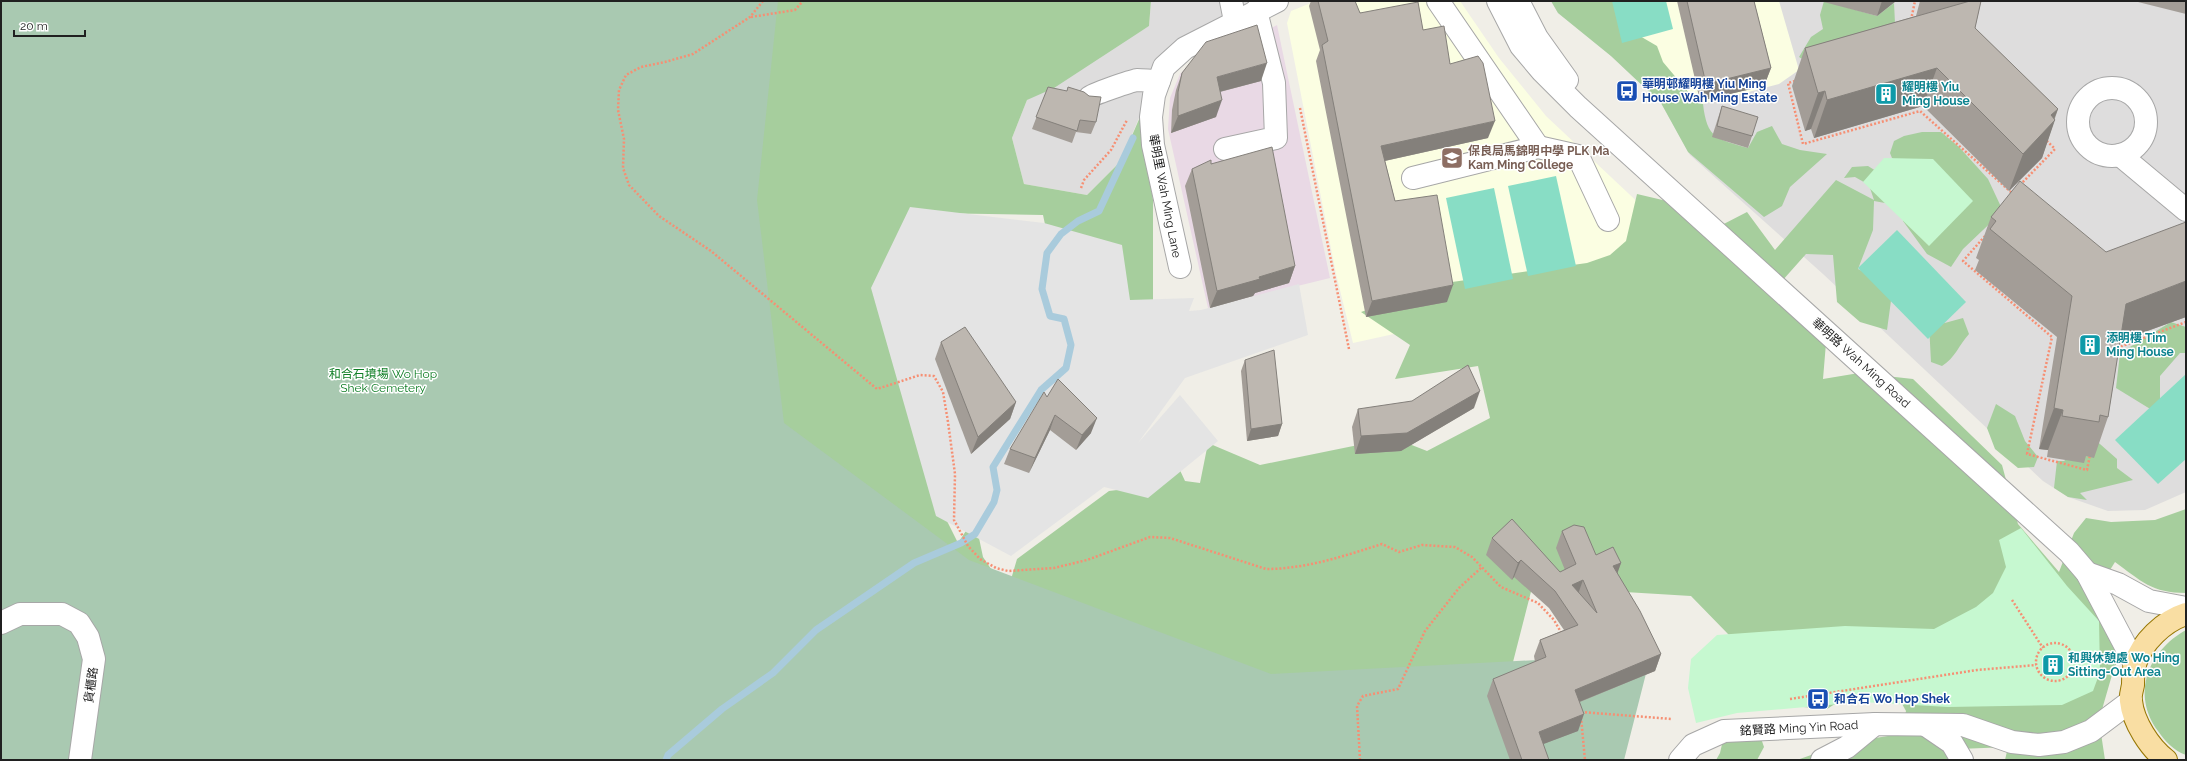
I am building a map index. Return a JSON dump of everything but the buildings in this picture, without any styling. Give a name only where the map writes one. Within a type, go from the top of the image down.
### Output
[{"type":"main road","points":[[2166,760],[2156,752],[2146,736],[2137,719],[2131,701],[2135,664],[2153,635],[2166,624],[2186,614]]},
{"type":"street","name":"華明里 Wah Ming Lane","points":[[1180,267],[1153,145],[1151,117],[1159,81],[1164,67],[1185,48],[1233,11],[1256,10],[1277,1]]},
{"type":"street","points":[[1438,1],[1538,147]]},
{"type":"street","name":"華明路 Wah Ming Road","points":[[1498,1],[1521,46],[1542,71],[1578,107],[2069,552],[2087,573],[2135,664]]},
{"type":"street","name":"華明路 Wah Ming Road","points":[[1518,1],[1537,38],[1569,84],[1632,155]]},
{"type":"street","points":[[1225,149],[1276,138],[1274,83],[1256,10]]},
{"type":"street","points":[[1090,97],[1096,93],[1117,88],[1126,83],[1137,80],[1159,81]]},
{"type":"street","points":[[1413,178],[1538,147],[1578,156],[1608,220]]},
{"type":"street","points":[[2120,155],[2186,210]]},
{"type":"street","name":"華明路 Wah Ming Road","points":[[2087,573],[2118,584],[2149,601],[2186,608]]},
{"type":"street","name":"貨櫃路","points":[[1,623],[20,614],[62,614],[79,623],[88,637],[94,659],[80,760]]},
{"type":"street","name":"銘賢路 Ming Yin Road","points":[[1680,760],[1693,745],[1724,731],[1875,724],[1927,726],[1963,725],[2012,742],[2039,745],[2064,742],[2091,731],[2131,701]]},
{"type":"street","points":[[1822,760],[1847,747],[1875,724]]},
{"type":"street","points":[[1927,726],[1952,743],[1962,760]]},
{"type":"path","points":[[763,1],[750,17],[693,54],[641,67],[626,75],[619,90],[618,110],[624,139],[623,168],[629,185],[659,216],[711,251],[877,389],[920,375],[934,376],[943,392],[948,422],[955,482],[954,520],[962,538],[980,559],[996,568],[1008,571],[1054,568],[1088,560],[1150,537],[1170,538],[1266,569],[1281,569],[1326,561],[1382,544],[1399,552],[1422,545],[1455,547],[1472,557],[1502,587],[1538,603],[1554,620],[1564,638]]},
{"type":"path","points":[[750,17],[795,10],[803,1]]},
{"type":"path","points":[[1910,23],[1915,1]]},
{"type":"path","points":[[1796,81],[1788,83],[1803,144],[1920,111],[2011,194],[2055,148],[2044,138]]},
{"type":"path","points":[[1299,107],[1349,349]]},
{"type":"path","points":[[1987,234],[1963,261],[2052,337],[2027,454],[2087,470],[2092,447]]},
{"type":"path","points":[[2112,350],[2186,322]]},
{"type":"path","points":[[1360,760],[1357,706],[1363,696],[1398,689],[1425,631],[1459,588],[1482,567]]},
{"type":"path","points":[[2012,600],[2043,648]]},
{"type":"path","points":[[2054,643],[2067,646],[2074,656],[2074,668],[2066,678],[2054,682],[2042,676],[2036,665],[2036,659],[2043,648],[2054,643]]},
{"type":"path","points":[[1790,699],[1977,670],[2036,665]]},
{"type":"path","points":[[1578,705],[1584,733],[1585,760]]},
{"type":"path","points":[[1580,712],[1672,719]]},
{"type":"shaded area","points":[[1151,1],[1255,1],[1164,58],[1121,161],[1087,195],[1024,184],[1012,138],[1027,100],[1149,26]]},
{"type":"shaded area","name":"保良局馬錦明中學 PLK Ma Kam Ming College","points":[[1316,1],[1460,1],[1499,58],[1546,116],[1661,224],[1638,261],[1444,323],[1353,343],[1336,274],[1287,23],[1291,11]]},
{"type":"shaded area","points":[[1551,1],[2186,1],[2186,492],[2145,510],[2108,511],[2068,497],[2043,481],[1823,274],[1690,155],[1661,103],[1611,56],[1558,13]]},
{"type":"shaded area","points":[[1600,1],[1779,1],[1799,70],[1779,84],[1680,110],[1611,43]]},
{"type":"shaded area","points":[[1277,25],[1330,278],[1208,308],[1168,129],[1170,98],[1180,74],[1196,59],[1257,36]]},
{"type":"shaded area","points":[[910,207],[1044,223],[1122,245],[1130,300],[1194,298],[1189,311],[1201,310],[1299,284],[1308,335],[1185,378],[1138,443],[1180,395],[1218,441],[1148,498],[1104,487],[1011,556],[936,516],[871,288]]},
{"type":"green space","points":[[1,1],[1151,1],[1149,26],[1054,88],[1027,100],[1012,138],[1024,184],[1087,195],[1121,161],[1140,117],[1153,200],[1153,303],[1118,305],[1051,252],[1043,215],[930,213],[935,497],[958,543],[987,499],[979,538],[983,557],[1007,593],[1017,559],[1109,491],[1134,488],[1178,466],[1185,481],[1200,483],[1208,443],[1260,465],[1368,443],[1399,440],[1427,451],[1490,418],[1478,366],[1395,379],[1410,345],[1361,312],[1445,283],[1587,263],[1610,255],[1626,241],[1637,194],[1688,206],[1714,229],[1747,212],[1775,250],[1836,180],[1874,200],[1869,185],[1855,177],[1844,178],[1852,167],[1868,166],[1881,174],[1885,203],[1874,201],[1873,230],[1858,269],[1893,286],[1887,330],[1860,322],[1837,302],[1833,255],[1806,254],[1775,289],[1827,331],[1823,379],[1859,373],[1913,379],[2002,465],[2018,524],[2059,572],[2074,533],[2086,518],[2111,522],[2155,520],[2186,509],[2186,593],[2164,591],[2148,585],[2115,562],[2100,586],[2123,652],[2114,668],[2099,720],[2105,760],[2005,760],[2008,747],[1959,749],[1961,760],[1797,760],[1845,743],[1900,734],[1906,711],[1890,682],[1846,697],[1827,709],[1803,707],[1691,596],[1592,590],[1534,580],[1503,701],[1164,760]]},
{"type":"green space","name":"和合石墳場 Wo Hop Shek Cemetery","points":[[1,1],[778,1],[757,200],[784,423],[969,560],[1271,674],[1651,654],[1624,760],[1,760]]},
{"type":"green space","points":[[1551,1],[1618,1],[1633,32],[1657,46],[1663,62],[1689,93],[1688,100],[1703,104],[1707,124],[1715,136],[1748,148],[1757,132],[1772,126],[1782,144],[1800,150],[1827,154],[1790,187],[1782,206],[1764,217],[1688,152],[1661,103],[1611,56],[1558,13]]},
{"type":"green space","points":[[1612,1],[1666,1],[1673,29],[1622,43]]},
{"type":"green space","points":[[1824,1],[1877,16],[1894,3],[1895,23],[1811,64],[1799,57],[1811,37],[1823,29],[1820,15]]},
{"type":"green space","points":[[1922,132],[1941,132],[1959,147],[1988,179],[2003,211],[1963,249],[1951,267],[1927,254],[1903,221],[1902,165],[1892,158],[1890,153],[1894,141],[1904,136]]},
{"type":"green space","points":[[1884,158],[1933,159],[1973,201],[1929,246],[1863,182]]},
{"type":"green space","points":[[1556,176],[1576,266],[1528,276],[1508,186]]},
{"type":"green space","points":[[1494,188],[1513,279],[1465,289],[1446,198]]},
{"type":"green space","points":[[1897,230],[1966,302],[1928,339],[1858,268]]},
{"type":"green space","points":[[1963,318],[1969,334],[1954,355],[1942,366],[1931,362],[1929,324],[1941,324]]},
{"type":"green space","points":[[2171,322],[2186,327],[2186,353],[2180,353],[2160,376],[2160,415],[2116,388],[2120,353]]},
{"type":"green space","points":[[2186,374],[2186,459],[2158,484],[2115,440]]},
{"type":"green space","points":[[1996,404],[2015,416],[2025,441],[2038,457],[2034,467],[2018,468],[1995,449],[1987,428]]},
{"type":"green space","points":[[2092,437],[2117,459],[2117,468],[2133,480],[2080,493],[2087,500],[2068,497],[2054,488],[2057,461],[2064,461]]},
{"type":"green space","points":[[2021,528],[2067,586],[2099,621],[2100,672],[2093,691],[2062,705],[1948,707],[1862,702],[1737,713],[1696,723],[1688,688],[1691,659],[1717,635],[1845,626],[1934,629],[1976,607],[1993,593],[2006,567],[1999,540]]},
{"type":"green space","points":[[2186,630],[2186,755],[2170,745],[2158,731],[2150,717],[2146,703],[2145,688],[2153,661],[2162,649]]},
{"type":"green space","points":[[1754,718],[1764,747],[1757,760],[1716,760],[1720,753],[1726,727]]},
{"type":"waterway","points":[[666,760],[668,755],[722,709],[773,673],[816,630],[914,563],[961,543],[975,534],[994,502],[997,490],[993,467],[1041,390],[1066,368],[1071,345],[1064,319],[1050,316],[1042,289],[1047,253],[1061,234],[1078,221],[1099,211],[1133,138]]},
{"type":"place","name":"華明邨耀明樓 Yiu Ming House Wah Ming Estate","points":[[1627,91]]},
{"type":"place","name":"耀明樓 Yiu Ming House","points":[[1886,94]]},
{"type":"place","name":"保良局馬錦明中學 PLK Ma Kam Ming College","points":[[1452,158]]},
{"type":"place","name":"添明樓 Tim Ming House","points":[[2090,345]]},
{"type":"place","name":"和興休憩處 Wo Hing Sitting-Out Area","points":[[2053,665]]},
{"type":"place","name":"和合石 Wo Hop Shek","points":[[1818,699]]}]
